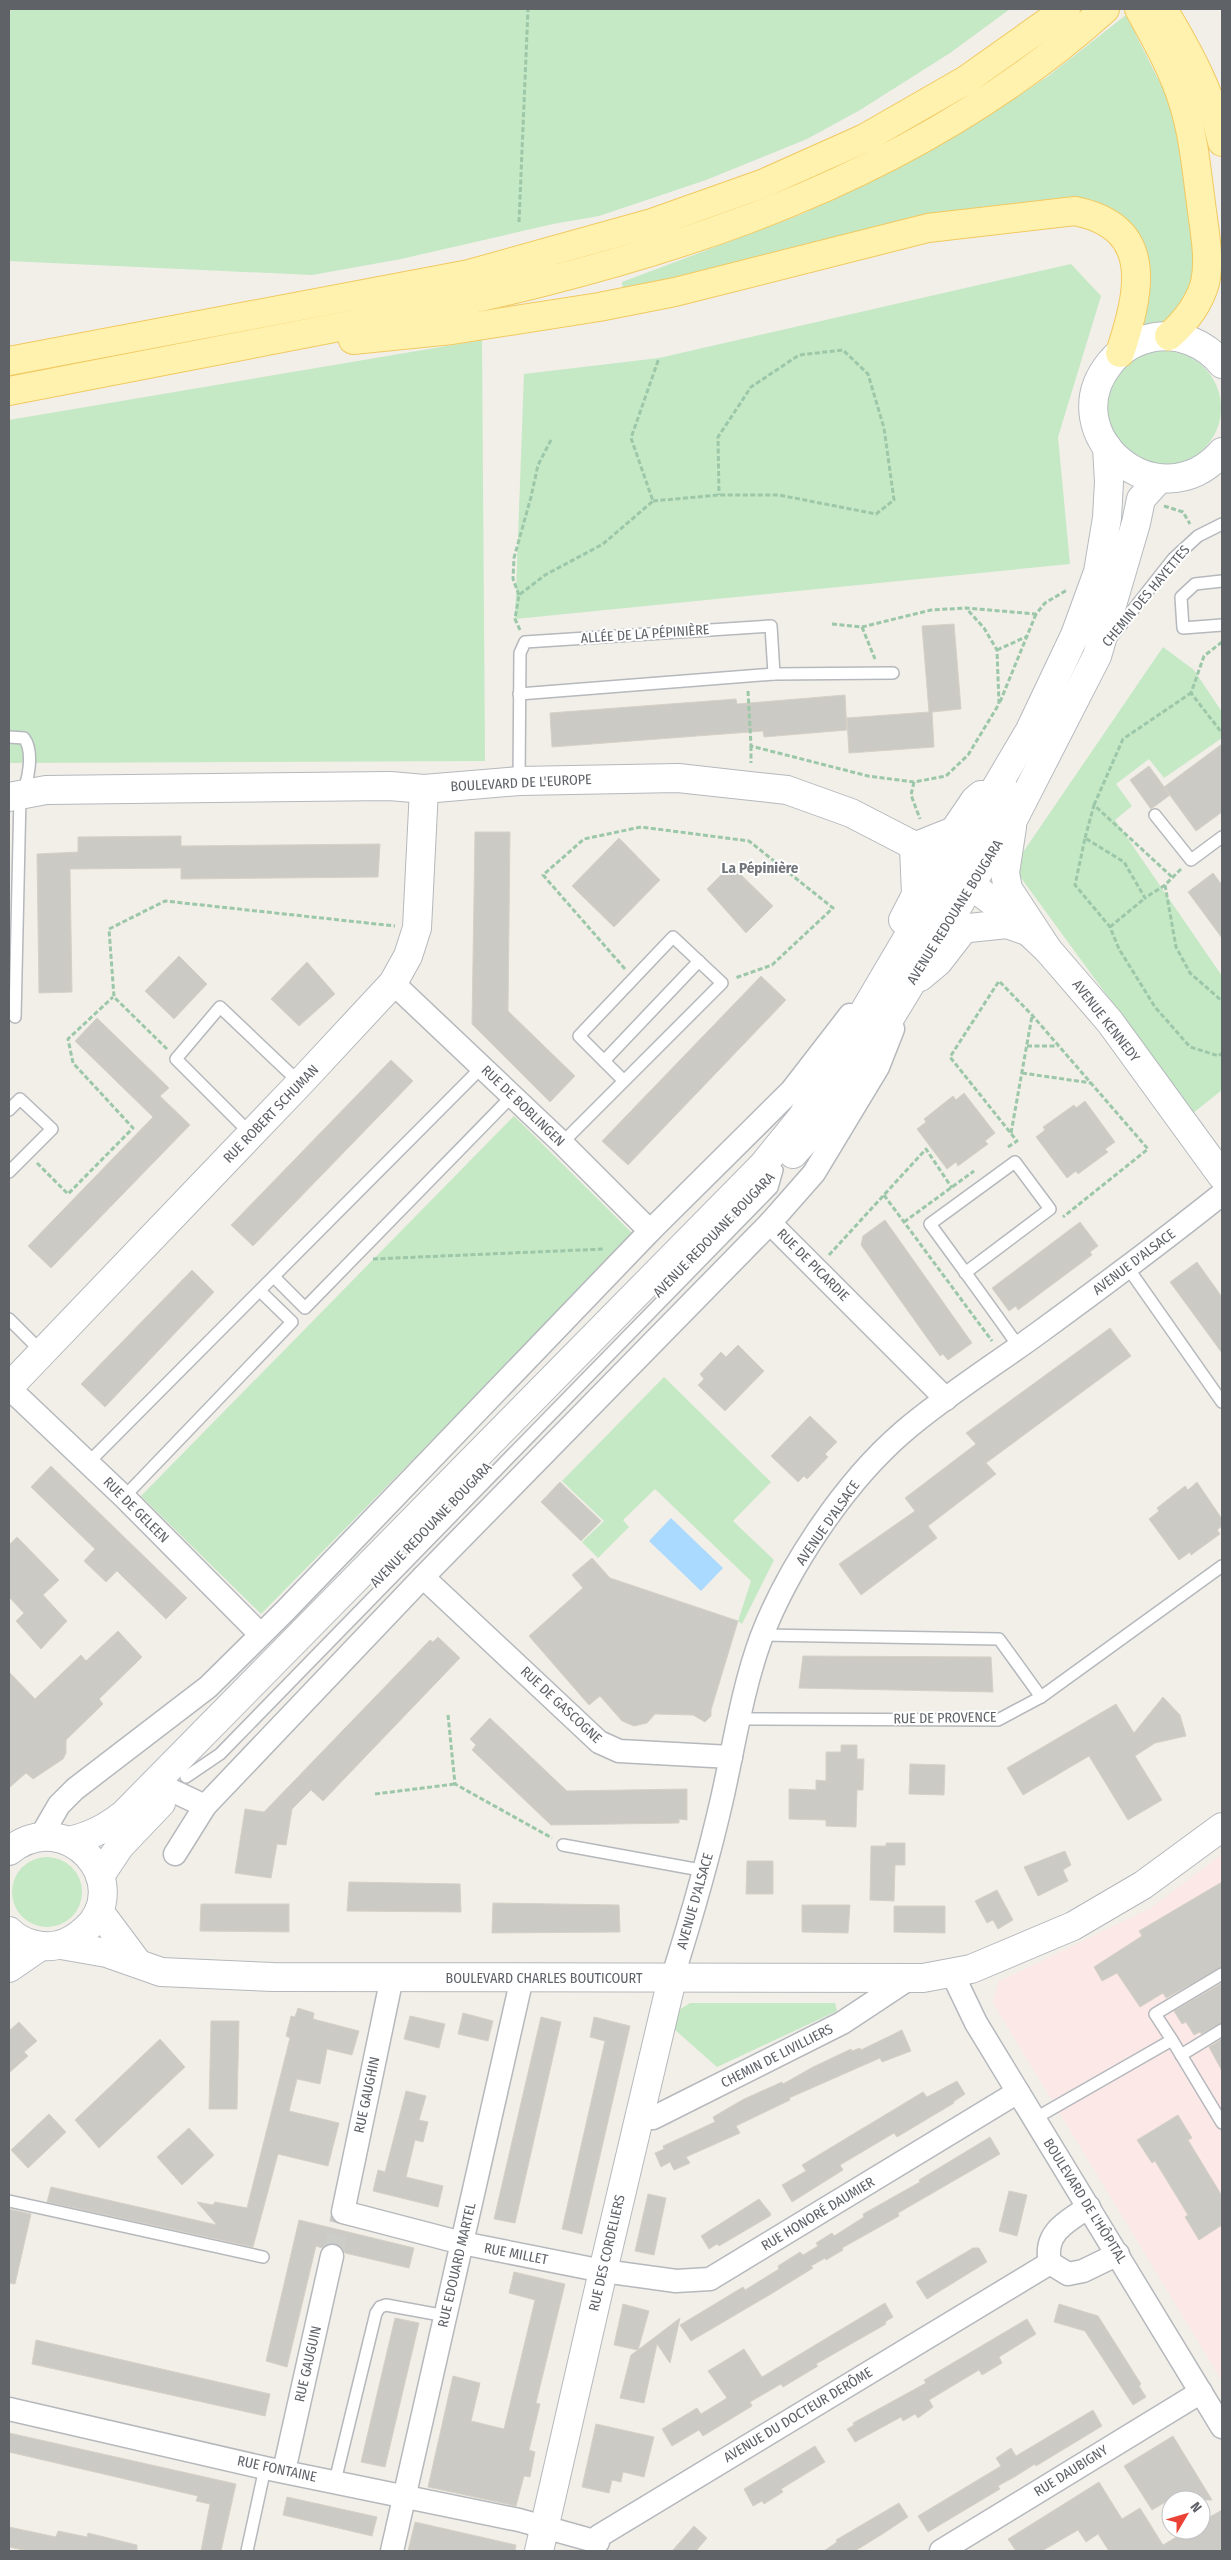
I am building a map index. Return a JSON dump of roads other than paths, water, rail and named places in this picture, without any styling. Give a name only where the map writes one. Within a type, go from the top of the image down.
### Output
[{"type":"main road","points":[[1139,9],[1174,76],[1183,102],[1193,148],[1207,254],[1204,283],[1198,299],[1182,324],[1169,336]]},
{"type":"main road","points":[[1163,9],[1197,71],[1211,104],[1222,142]]},
{"type":"main road","points":[[15,356],[468,274],[661,220],[762,184],[865,138],[966,80],[1054,13]]},
{"type":"main road","points":[[9,391],[474,300],[542,284],[656,251],[755,217],[847,178],[909,146],[969,111],[1035,66],[1098,16]]},
{"type":"main road","points":[[185,358],[452,330],[599,307],[675,292],[928,228],[1075,211],[1093,215],[1112,226],[1127,242],[1133,256],[1137,273],[1137,287],[1120,353]]},
{"type":"street","points":[[1222,364],[1203,346],[1181,338],[1169,336],[1143,340],[1120,353],[1103,373],[1095,397],[1096,423],[1107,447],[1129,469],[1159,479],[1180,478],[1211,470],[1222,452]]},
{"type":"street","name":"AVENUE REDOUANE BOUGARA","points":[[100,1876],[120,1846],[179,1784],[812,1135],[839,1102],[883,1028],[899,979],[947,869],[1030,730],[1075,635],[1098,572],[1107,518],[1109,482],[1107,447]]},
{"type":"street","name":"AVENUE REDOUANE BOUGARA","points":[[69,1841],[87,1837],[106,1828],[124,1814],[763,1165],[802,1117],[899,979],[971,885],[1014,818],[1097,656],[1136,523],[1141,499],[1159,479]]},
{"type":"street","points":[[1003,776],[975,800],[954,831],[912,846],[916,895],[892,944],[899,979],[938,962],[962,931],[969,928],[1007,924],[1028,932]]},
{"type":"street","points":[[971,885],[975,859],[1004,795],[1003,776]]},
{"type":"street","name":"BOULEVARD DE L'EUROPE","points":[[22,790],[390,786],[424,789],[519,781],[678,778],[778,789],[850,813],[912,846],[971,885]]},
{"type":"street","name":"RUE ROBERT SCHUMAN","points":[[9,1388],[41,1351],[300,1083],[393,983],[408,956],[417,928],[424,789]]},
{"type":"street","points":[[1014,818],[1005,873],[1008,890],[1048,950]]},
{"type":"street","points":[[883,1028],[905,975],[941,909],[947,884],[947,869]]},
{"type":"street","name":"AVENUE KENNEDY","points":[[971,885],[1013,917],[1048,950],[1110,1022],[1222,1176]]},
{"type":"street","name":"AVENUE REDOUANE BOUGARA","points":[[19,1843],[75,1789],[208,1687],[650,1231],[792,1090],[856,1008],[899,979]]},
{"type":"street","name":"RUE DE PICARDIE","points":[[899,979],[878,1066],[814,1173],[770,1223],[946,1399]]},
{"type":"street","name":"RUE DE BOBLINGEN","points":[[393,983],[562,1142],[650,1231]]},
{"type":"street","name":"AVENUE D'ALSACE","points":[[672,1979],[706,1871],[748,1675],[762,1636],[805,1551],[841,1500],[902,1433],[946,1399],[1128,1268],[1222,1194]]},
{"type":"street","points":[[175,1854],[205,1806],[423,1577],[770,1223]]},
{"type":"street","name":"RUE DE GELEEN","points":[[9,1388],[124,1497],[260,1634]]},
{"type":"street","name":"RUE DE GASCOGNE","points":[[423,1577],[599,1742],[619,1751],[731,1757]]},
{"type":"street","points":[[179,1784],[205,1806]]},
{"type":"street","name":"BOULEVARD CHARLES BOUTICOURT","points":[[9,1931],[24,1942],[107,1953],[161,1972],[273,1977],[908,1980],[971,1969],[1072,1926],[1143,1885],[1222,1827]]},
{"type":"street","points":[[9,1968],[51,1946],[77,1938],[90,1926],[98,1911],[101,1900],[100,1876],[88,1855],[69,1841],[56,1836],[19,1843]]},
{"type":"street","name":"BOULEVARD CHARLES BOUTICOURT","points":[[98,1911],[137,1962]]},
{"type":"street","name":"BOULEVARD DE L'HÔPITAL","points":[[952,1973],[976,2023],[1222,2427]]},
{"type":"street","name":"RUE GAUGHIN","points":[[343,2212],[392,1977]]},
{"type":"street","name":"RUE EDOUARD MARTEL","points":[[392,2551],[522,1978]]},
{"type":"street","name":"RUE DES CORDELIERS","points":[[542,2539],[672,1979]]},
{"type":"street","name":"CHEMIN DE LIVILLIERS","points":[[640,2118],[652,2118],[842,2023],[908,1980]]},
{"type":"street","name":"RUE HONORÉ DAUMIER","points":[[603,2271],[676,2281],[710,2279],[1018,2092]]},
{"type":"street","points":[[1088,2207],[1065,2223],[1051,2238],[1048,2248],[1050,2263],[1068,2274],[1083,2271],[1118,2254]]},
{"type":"street","name":"RUE MILLET","points":[[343,2212],[462,2243],[603,2271]]},
{"type":"street","name":"RUE GAUGUIN","points":[[275,2470],[332,2256]]},
{"type":"street","name":"AVENUE DU DOCTEUR DERÔME","points":[[542,2539],[596,2547],[599,2536],[1050,2263]]},
{"type":"street","name":"RUE DAUBIGNY","points":[[941,2551],[1201,2392]]},
{"type":"street","name":"RUE FONTAINE","points":[[9,2409],[275,2470],[405,2495],[542,2539]]},
{"type":"lane","name":"CHEMIN DES HAYETTES","points":[[1097,656],[1173,559],[1198,536],[1222,524]]},
{"type":"lane","points":[[1222,581],[1195,584],[1181,597],[1183,628],[1222,625]]},
{"type":"lane","name":"ALLÉE DE LA PÉPINIÈRE","points":[[519,694],[520,653],[525,642],[771,626],[774,674]]},
{"type":"lane","points":[[519,781],[519,694],[774,674],[892,673]]},
{"type":"lane","points":[[9,737],[24,738],[27,742],[22,790],[15,1017]]},
{"type":"lane","points":[[1155,815],[1191,860],[1222,837]]},
{"type":"lane","points":[[562,1142],[624,1081],[722,983],[672,937],[579,1036],[624,1081]]},
{"type":"lane","points":[[604,1061],[699,961]]},
{"type":"lane","points":[[251,1134],[176,1058],[220,1007],[300,1083]]},
{"type":"lane","points":[[88,1463],[482,1067]]},
{"type":"lane","points":[[274,1277],[305,1308],[512,1096]]},
{"type":"lane","points":[[9,1110],[20,1099],[52,1130],[9,1172]]},
{"type":"lane","points":[[965,1273],[1050,1208],[1015,1162],[930,1224],[965,1273],[1011,1352]]},
{"type":"lane","points":[[1128,1268],[1222,1402]]},
{"type":"lane","points":[[124,1497],[292,1322],[260,1291]]},
{"type":"lane","points":[[9,1319],[41,1351]]},
{"type":"lane","name":"RUE DE PROVENCE","points":[[740,1719],[998,1720],[1041,1697],[1222,1566]]},
{"type":"lane","points":[[762,1636],[999,1639],[1041,1697]]},
{"type":"lane","points":[[563,1844],[706,1871]]},
{"type":"lane","points":[[1222,1974],[1155,2014],[1222,2122]]},
{"type":"lane","points":[[1181,2056],[1222,2030]]},
{"type":"lane","points":[[1034,2119],[1172,2040]]},
{"type":"lane","points":[[9,2201],[263,2257]]},
{"type":"lane","points":[[335,2481],[376,2313],[380,2307],[386,2305],[446,2316]]},
{"type":"lane","points":[[247,2551],[275,2470]]},
{"type":"water","points":[[671,1518],[723,1568],[701,1591],[649,1541]]},
{"type":"tunnel","points":[[332,2256],[343,2212]]},
{"type":"district","name":"La Pépinière","points":[[760,868]]}]
